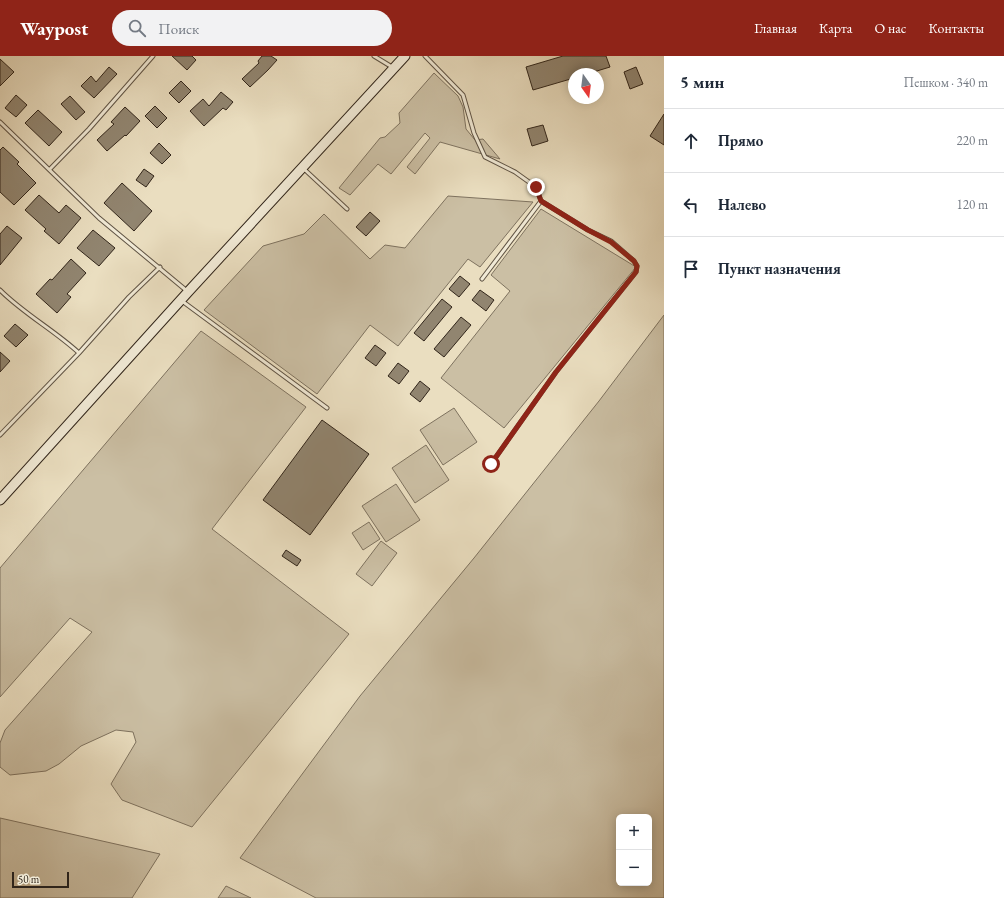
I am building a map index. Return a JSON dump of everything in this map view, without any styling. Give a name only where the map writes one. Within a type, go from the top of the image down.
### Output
[{"type":"main road","points":[[0,500],[302,167],[405,56]]},
{"type":"lane","points":[[50,169],[89,129],[153,56]]},
{"type":"lane","points":[[374,56],[394,68]]},
{"type":"lane","points":[[425,56],[463,95],[474,133],[485,157],[515,172],[536,187],[541,201],[588,230],[611,242],[634,261],[637,266],[636,272],[556,372],[491,464]]},
{"type":"lane","points":[[0,122],[99,218],[160,267],[188,292]]},
{"type":"lane","points":[[302,167],[347,209]]},
{"type":"lane","points":[[482,279],[541,201]]},
{"type":"lane","points":[[0,435],[79,353],[128,297],[160,267]]},
{"type":"lane","points":[[0,290],[11,300],[64,339],[79,353]]},
{"type":"lane","points":[[181,300],[327,408]]},
{"type":"shaded area","points":[[434,73],[458,96],[463,107],[466,129],[475,140],[483,139],[500,159],[440,142],[415,174],[407,167],[430,138],[425,133],[391,174],[378,164],[350,195],[339,188],[380,138],[385,137],[400,123],[399,113]]},
{"type":"shaded area","points":[[448,196],[533,202],[480,267],[468,259],[398,346],[370,325],[317,394],[204,310],[263,246],[304,234],[324,214],[370,259],[385,245],[405,248]]},
{"type":"shaded area","points":[[541,209],[636,267],[504,428],[441,378],[510,291],[491,275]]},
{"type":"shaded area","points":[[664,315],[664,898],[316,898],[240,858],[360,696],[474,558],[599,401]]},
{"type":"shaded area","points":[[201,331],[306,407],[212,529],[349,634],[192,827],[122,800],[111,784],[136,742],[133,732],[116,730],[81,746],[59,764],[46,771],[10,775],[0,767],[0,743],[5,730],[92,632],[70,618],[0,697],[0,568]]},
{"type":"shaded area","points":[[454,408],[477,442],[443,465],[420,430]]},
{"type":"shaded area","points":[[426,445],[449,480],[415,503],[392,468]]},
{"type":"shaded area","points":[[396,484],[420,520],[386,542],[362,506]]},
{"type":"shaded area","points":[[369,522],[380,539],[363,550],[352,533]]},
{"type":"shaded area","points":[[381,541],[397,553],[372,586],[356,574]]},
{"type":"shaded area","points":[[0,818],[160,854],[132,898],[0,898]]},
{"type":"shaded area","points":[[226,886],[251,898],[218,898]]},
{"type":"building","points":[[172,56],[192,56],[196,60],[187,70]]},
{"type":"building","points":[[262,56],[271,56],[277,60],[250,87],[242,79],[259,63],[258,61]]},
{"type":"building","points":[[563,56],[606,56],[610,67],[604,69],[568,68],[568,80],[533,90],[526,67]]},
{"type":"building","points":[[0,59],[14,72],[0,86]]},
{"type":"building","points":[[109,67],[117,74],[94,98],[81,86],[91,76],[96,82]]},
{"type":"building","points":[[636,67],[643,84],[630,89],[624,72]]},
{"type":"building","points":[[181,81],[191,91],[179,103],[169,93]]},
{"type":"building","points":[[221,92],[233,102],[226,110],[223,108],[204,126],[190,111],[203,99],[209,106]]},
{"type":"building","points":[[16,95],[27,105],[16,117],[5,108]]},
{"type":"building","points":[[70,96],[85,112],[76,120],[61,104]]},
{"type":"building","points":[[155,106],[167,118],[157,128],[145,116]]},
{"type":"building","points":[[125,107],[140,121],[126,136],[125,135],[107,151],[97,140],[114,124],[111,122]]},
{"type":"building","points":[[38,110],[62,132],[49,146],[25,123]]},
{"type":"building","points":[[664,114],[664,145],[650,136]]},
{"type":"building","points":[[543,125],[548,141],[532,146],[527,129]]},
{"type":"building","points":[[159,143],[171,155],[162,164],[150,153]]},
{"type":"building","points":[[3,147],[19,162],[17,164],[36,183],[14,205],[0,192],[0,150]]},
{"type":"building","points":[[144,169],[154,176],[146,187],[136,180]]},
{"type":"building","points":[[122,183],[152,211],[134,231],[104,203]]},
{"type":"building","points":[[39,195],[59,213],[66,205],[81,218],[59,244],[44,231],[46,229],[25,210]]},
{"type":"building","points":[[370,212],[380,221],[366,236],[356,227]]},
{"type":"building","points":[[7,226],[22,238],[0,265],[0,234]]},
{"type":"building","points":[[93,230],[115,248],[99,266],[77,248]]},
{"type":"building","points":[[71,259],[86,273],[67,294],[71,297],[57,313],[36,294],[50,279],[52,280]]},
{"type":"building","points":[[460,276],[470,284],[459,297],[449,289]]},
{"type":"building","points":[[480,290],[494,300],[486,311],[472,300]]},
{"type":"building","points":[[442,299],[452,307],[424,341],[414,333]]},
{"type":"building","points":[[461,317],[471,325],[444,357],[434,349]]},
{"type":"building","points":[[15,324],[28,335],[16,347],[4,336]]},
{"type":"building","points":[[375,345],[386,353],[376,366],[365,358]]},
{"type":"building","points":[[0,352],[10,361],[0,372]]},
{"type":"building","points":[[398,363],[409,371],[399,384],[388,376]]},
{"type":"building","points":[[420,381],[430,389],[420,402],[410,394]]},
{"type":"building","points":[[322,420],[369,454],[310,535],[263,500]]},
{"type":"building","points":[[286,550],[301,560],[297,566],[282,556]]},
{"type":"route","points":[[491,464],[556,372],[636,272],[637,266],[634,261],[611,242],[588,230],[541,201],[536,187]]}]
